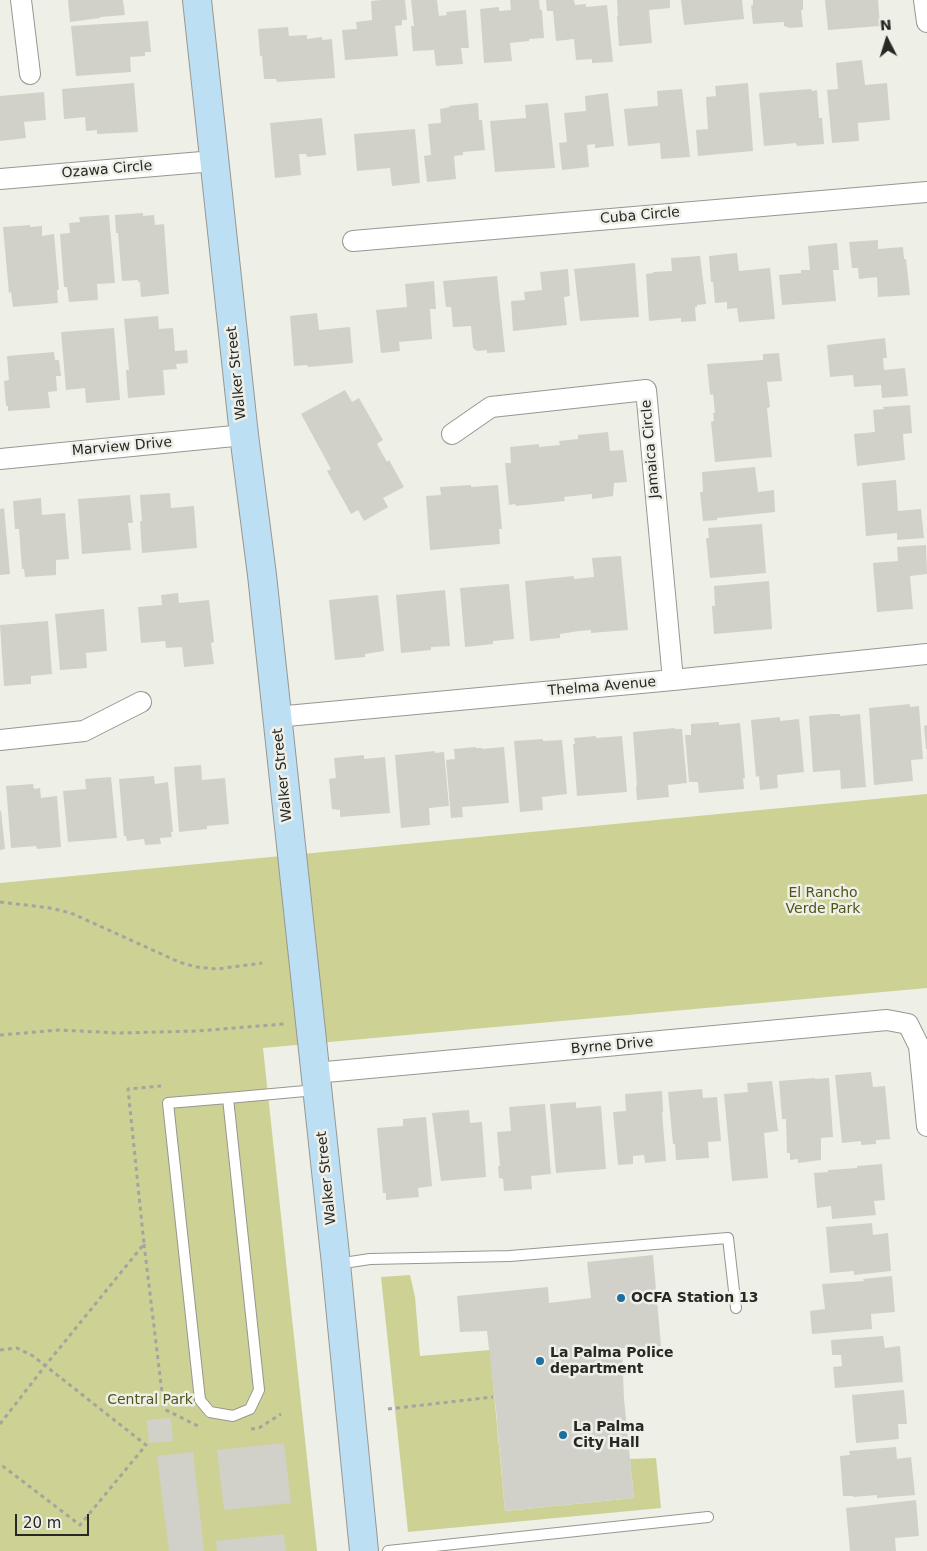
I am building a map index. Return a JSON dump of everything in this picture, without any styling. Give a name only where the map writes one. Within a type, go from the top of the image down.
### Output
[{"type":"main road","name":"Walker Street","points":[[197,0],[244,435],[262,576],[336,1264],[364,1551]]},
{"type":"street","points":[[21,0],[30,74]]},
{"type":"street","points":[[924,0],[927,22]]},
{"type":"street","name":"Ozawa Circle","points":[[0,179],[214,161]]},
{"type":"street","name":"Cuba Circle","points":[[353,241],[927,192]]},
{"type":"street","name":"Jamaica Circle","points":[[452,434],[491,407],[646,390],[673,680]]},
{"type":"street","name":"Marview Drive","points":[[0,459],[244,435]]},
{"type":"street","name":"Thelma Avenue","points":[[276,717],[927,654]]},
{"type":"street","points":[[0,740],[84,731],[141,702]]},
{"type":"street","name":"Byrne Drive","points":[[316,1081],[887,1020],[908,1024],[919,1046],[927,1126]]},
{"type":"lane","points":[[228,1098],[259,1390],[250,1409],[233,1416],[210,1412],[200,1400],[168,1103],[228,1098],[316,1081]]},
{"type":"lane","points":[[336,1264],[370,1259],[510,1256],[728,1238],[736,1308]]},
{"type":"lane","points":[[388,1551],[708,1516]]},
{"type":"path","points":[[0,902],[50,908],[71,913],[179,962],[196,967],[217,969],[262,963]]},
{"type":"path","points":[[0,1035],[59,1030],[118,1033],[197,1031],[310,1022]]},
{"type":"path","points":[[0,1424],[144,1244],[128,1089],[166,1086]]},
{"type":"path","points":[[0,1350],[17,1348],[33,1356],[146,1445],[80,1525],[0,1464]]},
{"type":"path","points":[[388,1410],[493,1397]]},
{"type":"green space","points":[[927,794],[927,988],[263,1048],[317,1551],[0,1551],[0,883]]},
{"type":"green space","points":[[410,1275],[415,1297],[420,1356],[490,1350],[505,1511],[634,1498],[630,1459],[656,1458],[661,1508],[408,1532],[381,1277]]},
{"type":"building","points":[[68,0],[123,0],[125,15],[70,22]]},
{"type":"building","points":[[405,0],[407,20],[402,20],[402,25],[395,26],[398,56],[345,60],[342,30],[357,29],[356,22],[372,20],[371,1]]},
{"type":"building","points":[[411,0],[437,0],[439,16],[447,15],[446,12],[466,10],[469,48],[461,48],[463,64],[436,66],[434,50],[413,51],[411,26],[414,26]]},
{"type":"building","points":[[510,0],[539,0],[540,10],[542,10],[544,38],[510,43],[512,61],[484,63],[480,9],[499,7],[499,11],[511,10]]},
{"type":"building","points":[[546,0],[574,0],[575,5],[586,4],[586,7],[607,5],[613,62],[592,63],[592,59],[576,60],[574,39],[556,41],[553,11],[547,11]]},
{"type":"building","points":[[617,0],[670,0],[670,8],[649,10],[652,43],[619,46]]},
{"type":"building","points":[[681,0],[742,0],[744,19],[684,25]]},
{"type":"building","points":[[753,0],[803,0],[803,10],[801,10],[803,27],[790,28],[784,26],[784,22],[753,24],[751,5],[753,5]]},
{"type":"building","points":[[825,0],[878,0],[880,26],[828,30]]},
{"type":"building","points":[[148,21],[151,52],[145,52],[145,56],[130,57],[131,72],[76,76],[71,26]]},
{"type":"building","points":[[288,27],[289,36],[307,35],[307,39],[322,37],[322,40],[332,39],[335,78],[277,82],[276,79],[264,79],[258,29]]},
{"type":"building","points":[[862,60],[865,85],[887,83],[890,120],[858,123],[859,141],[832,143],[827,90],[838,89],[836,63]]},
{"type":"building","points":[[134,83],[138,132],[97,134],[97,130],[86,131],[85,117],[64,119],[62,89]]},
{"type":"building","points":[[748,83],[753,151],[698,156],[696,130],[708,129],[706,97],[716,96],[715,86]]},
{"type":"building","points":[[682,89],[690,157],[661,159],[660,143],[628,146],[624,109],[658,106],[657,91]]},
{"type":"building","points":[[811,89],[812,91],[817,90],[819,118],[822,118],[824,144],[797,146],[796,143],[764,146],[759,93]]},
{"type":"building","points":[[44,92],[46,120],[24,122],[26,138],[0,141],[0,96]]},
{"type":"building","points":[[608,93],[614,146],[595,148],[595,144],[587,145],[589,167],[562,170],[559,143],[567,142],[564,113],[586,111],[585,96]]},
{"type":"building","points":[[478,103],[479,120],[482,120],[485,150],[463,152],[463,155],[454,156],[456,179],[427,182],[424,156],[431,155],[428,124],[441,123],[440,109],[449,106]]},
{"type":"building","points":[[548,103],[555,168],[495,172],[490,121],[526,118],[525,105]]},
{"type":"building","points":[[322,118],[326,155],[307,157],[306,154],[299,154],[301,175],[275,178],[270,123]]},
{"type":"building","points":[[415,129],[420,183],[392,186],[390,168],[357,171],[354,134]]},
{"type":"building","points":[[143,213],[143,216],[154,215],[155,225],[164,224],[169,294],[141,297],[140,282],[138,280],[122,281],[115,215]]},
{"type":"building","points":[[109,215],[115,283],[97,284],[98,300],[69,302],[67,287],[64,287],[60,234],[70,233],[69,223],[80,222],[79,217]]},
{"type":"building","points":[[30,225],[30,227],[42,226],[42,236],[54,234],[59,290],[57,290],[58,303],[13,307],[11,292],[9,293],[3,227]]},
{"type":"building","points":[[878,240],[878,249],[903,247],[910,295],[878,297],[877,277],[859,279],[858,268],[852,268],[849,242]]},
{"type":"building","points":[[837,243],[839,270],[833,270],[836,301],[782,305],[779,275],[801,273],[801,270],[810,270],[808,246]]},
{"type":"building","points":[[737,253],[739,271],[770,268],[775,319],[739,322],[737,308],[727,309],[727,302],[715,303],[709,256]]},
{"type":"building","points":[[700,256],[706,304],[695,307],[696,321],[681,322],[681,318],[649,321],[646,274],[672,271],[671,258]]},
{"type":"building","points":[[635,263],[639,317],[580,321],[574,269]]},
{"type":"building","points":[[568,269],[570,296],[564,297],[567,325],[513,331],[511,301],[525,300],[524,292],[542,290],[540,272]]},
{"type":"building","points":[[497,276],[505,352],[487,353],[487,350],[477,351],[473,348],[471,326],[453,327],[451,307],[446,307],[443,281]]},
{"type":"building","points":[[434,281],[436,309],[430,309],[432,339],[399,342],[400,351],[381,353],[376,310],[407,307],[405,284]]},
{"type":"building","points":[[317,313],[319,330],[350,327],[353,363],[308,367],[307,365],[294,366],[290,316]]},
{"type":"building","points":[[158,316],[159,329],[173,328],[175,351],[187,350],[188,363],[176,364],[177,369],[163,370],[165,395],[128,398],[126,370],[129,370],[124,319]]},
{"type":"building","points":[[114,328],[120,400],[86,403],[85,388],[66,390],[61,332]]},
{"type":"building","points":[[885,338],[887,358],[883,358],[884,370],[905,368],[908,396],[882,398],[881,385],[854,387],[853,375],[830,377],[827,345]]},
{"type":"building","points":[[54,352],[55,360],[59,360],[61,376],[56,376],[57,391],[48,392],[50,408],[8,411],[4,381],[9,380],[7,356]]},
{"type":"building","points":[[779,353],[782,381],[767,382],[770,407],[767,408],[772,457],[715,462],[711,422],[714,421],[713,413],[715,413],[713,394],[710,395],[707,364],[763,360],[763,354]]},
{"type":"building","points":[[345,390],[352,402],[359,398],[383,440],[377,444],[387,462],[389,460],[404,487],[383,498],[388,507],[364,521],[358,510],[351,514],[327,471],[331,469],[301,414]]},
{"type":"building","points":[[910,405],[912,433],[903,434],[905,460],[857,466],[854,434],[875,432],[873,410],[884,409],[883,407]]},
{"type":"building","points":[[608,432],[610,451],[623,450],[627,482],[614,483],[613,496],[592,499],[592,494],[564,497],[565,501],[509,505],[505,463],[511,463],[510,447],[539,444],[539,447],[560,445],[559,441],[578,439],[578,435]]},
{"type":"building","points":[[755,467],[758,492],[774,490],[775,512],[703,521],[700,492],[703,492],[702,472]]},
{"type":"building","points":[[896,480],[898,511],[921,509],[924,538],[897,540],[897,533],[866,536],[862,483]]},
{"type":"building","points":[[471,485],[471,487],[498,485],[502,529],[499,529],[500,544],[430,550],[426,496],[441,495],[440,487]]},
{"type":"building","points":[[170,493],[171,508],[194,506],[197,548],[142,553],[140,495]]},
{"type":"building","points":[[130,495],[133,523],[128,523],[131,550],[82,554],[78,499]]},
{"type":"building","points":[[41,498],[42,515],[65,513],[69,559],[56,560],[56,575],[25,577],[24,569],[22,569],[19,529],[15,529],[13,501]]},
{"type":"building","points":[[4,508],[10,574],[0,575],[0,509]]},
{"type":"building","points":[[762,524],[766,573],[710,578],[706,538],[709,538],[708,528]]},
{"type":"building","points":[[926,545],[927,574],[910,576],[913,609],[877,612],[873,563],[898,561],[897,547]]},
{"type":"building","points":[[621,556],[628,630],[591,633],[591,630],[579,631],[560,634],[560,638],[530,641],[525,581],[574,576],[574,579],[594,577],[592,558]]},
{"type":"building","points":[[769,581],[772,629],[714,634],[712,606],[715,606],[714,586]]},
{"type":"building","points":[[509,584],[514,639],[493,641],[493,644],[465,647],[460,588]]},
{"type":"building","points":[[445,590],[450,646],[431,647],[431,650],[401,653],[396,595]]},
{"type":"building","points":[[178,593],[179,603],[209,600],[214,642],[211,643],[214,664],[184,667],[182,647],[166,648],[165,641],[141,643],[138,607],[162,605],[161,595]]},
{"type":"building","points":[[378,595],[384,651],[365,654],[365,657],[335,660],[329,600]]},
{"type":"building","points":[[104,609],[107,651],[86,653],[87,668],[60,670],[55,614]]},
{"type":"building","points":[[48,621],[52,674],[31,676],[31,684],[4,686],[0,625]]},
{"type":"building","points":[[910,704],[910,707],[919,706],[923,759],[911,760],[913,781],[874,785],[869,708]]},
{"type":"building","points":[[840,714],[840,716],[860,714],[866,787],[841,789],[840,770],[813,772],[809,716]]},
{"type":"building","points":[[780,717],[780,721],[799,719],[804,772],[777,775],[778,788],[760,790],[759,776],[756,777],[751,720]]},
{"type":"building","points":[[719,722],[719,725],[740,723],[745,778],[743,778],[744,789],[699,793],[698,782],[689,782],[685,735],[691,735],[691,724]]},
{"type":"building","points":[[927,725],[927,749],[926,749],[924,726]]},
{"type":"building","points":[[682,729],[687,783],[668,785],[669,797],[637,800],[633,732]]},
{"type":"building","points":[[596,736],[596,738],[622,736],[627,792],[577,796],[574,738]]},
{"type":"building","points":[[543,739],[543,741],[562,740],[567,794],[542,797],[543,810],[520,812],[514,741]]},
{"type":"building","points":[[476,747],[482,749],[504,747],[509,803],[462,807],[463,817],[451,818],[446,760],[455,759],[454,749]]},
{"type":"building","points":[[435,751],[435,753],[444,752],[449,806],[429,808],[430,825],[401,828],[395,755]]},
{"type":"building","points":[[364,755],[364,759],[385,757],[390,813],[340,817],[340,810],[332,809],[329,779],[336,778],[334,758]]},
{"type":"building","points":[[201,765],[202,780],[225,778],[229,824],[207,826],[207,829],[179,832],[174,767]]},
{"type":"building","points":[[154,776],[155,784],[168,782],[172,837],[160,838],[161,844],[145,845],[144,839],[127,841],[126,836],[124,836],[119,779]]},
{"type":"building","points":[[111,777],[117,838],[68,842],[63,791],[86,789],[85,779]]},
{"type":"building","points":[[33,784],[34,789],[40,788],[41,798],[57,796],[61,847],[37,849],[36,846],[11,848],[6,786]]},
{"type":"building","points":[[0,811],[5,849],[0,850]]},
{"type":"building","points":[[871,1072],[873,1087],[885,1086],[890,1139],[876,1140],[876,1144],[861,1145],[861,1141],[842,1143],[835,1075]]},
{"type":"building","points":[[829,1078],[833,1137],[821,1138],[821,1160],[798,1163],[798,1159],[790,1160],[790,1153],[787,1153],[786,1119],[782,1119],[779,1081]]},
{"type":"building","points":[[772,1081],[778,1131],[764,1133],[768,1178],[732,1181],[724,1094],[748,1092],[747,1083]]},
{"type":"building","points":[[702,1089],[703,1098],[717,1097],[721,1141],[708,1142],[709,1158],[676,1160],[668,1092]]},
{"type":"building","points":[[662,1091],[666,1161],[645,1163],[644,1155],[633,1156],[633,1164],[618,1165],[613,1112],[626,1111],[625,1094]]},
{"type":"building","points":[[576,1102],[576,1108],[601,1106],[606,1169],[556,1173],[550,1104]]},
{"type":"building","points":[[545,1104],[551,1174],[531,1176],[532,1189],[504,1191],[503,1179],[499,1178],[498,1166],[500,1166],[497,1132],[511,1131],[509,1107]]},
{"type":"building","points":[[469,1110],[470,1123],[482,1122],[486,1177],[441,1181],[432,1113]]},
{"type":"building","points":[[426,1117],[432,1186],[418,1188],[419,1197],[386,1200],[386,1193],[383,1193],[377,1128],[403,1126],[403,1119]]},
{"type":"building","points":[[882,1164],[885,1200],[874,1201],[876,1215],[832,1219],[831,1206],[817,1208],[814,1173]]},
{"type":"building","points":[[872,1223],[873,1235],[888,1233],[891,1271],[854,1275],[854,1271],[830,1273],[826,1227]]},
{"type":"building","points":[[653,1255],[661,1346],[622,1348],[624,1399],[634,1498],[505,1511],[487,1331],[460,1332],[457,1296],[548,1287],[549,1303],[591,1298],[587,1262]]},
{"type":"building","points":[[892,1276],[895,1312],[871,1314],[872,1329],[812,1334],[810,1311],[825,1309],[822,1284],[864,1281],[863,1279]]},
{"type":"building","points":[[883,1336],[885,1348],[900,1346],[903,1382],[835,1388],[833,1367],[842,1366],[841,1355],[832,1355],[831,1340]]},
{"type":"building","points":[[904,1390],[907,1424],[898,1424],[899,1439],[856,1443],[852,1395]]},
{"type":"building","points":[[171,1418],[173,1441],[149,1443],[147,1420]]},
{"type":"building","points":[[284,1443],[291,1503],[224,1510],[217,1450]]},
{"type":"building","points":[[896,1447],[897,1459],[911,1457],[915,1495],[877,1498],[877,1495],[843,1496],[840,1456],[850,1455],[849,1451]]},
{"type":"building","points":[[193,1452],[204,1551],[169,1551],[157,1456]]},
{"type":"building","points":[[916,1500],[919,1536],[895,1538],[896,1551],[850,1551],[846,1508]]},
{"type":"building","points":[[284,1534],[286,1551],[217,1551],[216,1541]]},
{"type":"place","name":"OCFA Station 13","points":[[621,1298]]},
{"type":"place","name":"La Palma Police department","points":[[540,1361]]},
{"type":"place","name":"La Palma City Hall","points":[[563,1435]]},
{"type":"park label","name":"El Rancho Verde Park","points":[[823,902]]},
{"type":"park label","name":"Central Park","points":[[150,1400]]}]
